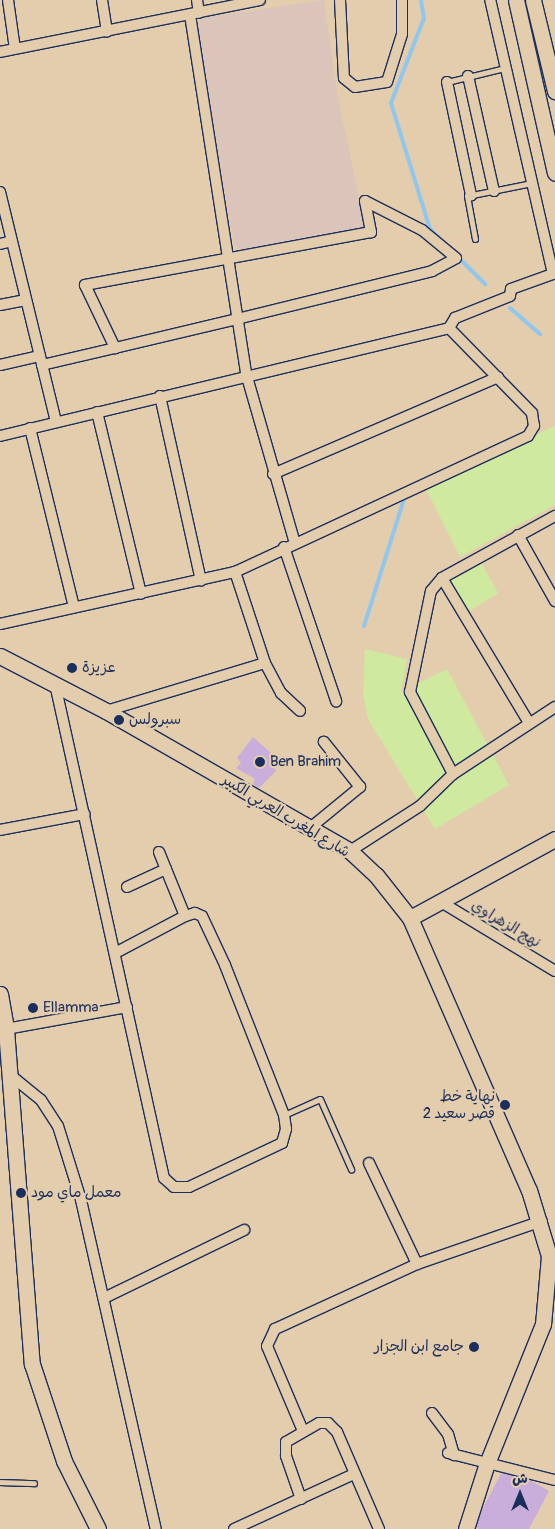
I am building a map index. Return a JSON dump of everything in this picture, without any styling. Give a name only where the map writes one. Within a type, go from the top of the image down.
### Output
[{"type":"street","points":[[8,0],[15,49]]},
{"type":"street","points":[[102,0],[107,32]]},
{"type":"street","points":[[197,0],[195,14],[227,258],[247,377],[273,474],[295,543]]},
{"type":"street","points":[[0,52],[260,0]]},
{"type":"street","points":[[340,0],[344,78],[355,88],[387,82],[402,34],[402,0]]},
{"type":"street","points":[[0,436],[449,328],[455,318],[510,296],[511,289],[553,274],[490,0]]},
{"type":"street","points":[[516,0],[555,173]]},
{"type":"street","points":[[534,0],[555,91]]},
{"type":"street","points":[[468,76],[494,191]]},
{"type":"street","points":[[447,82],[471,195]]},
{"type":"street","points":[[0,192],[56,422]]},
{"type":"street","points":[[0,366],[115,348],[432,271],[456,258],[422,230],[365,201],[371,232],[84,285],[115,348]]},
{"type":"street","points":[[0,244],[12,241]]},
{"type":"street","points":[[0,305],[25,300]]},
{"type":"street","points":[[0,624],[235,572],[284,547],[528,436],[534,426],[534,416],[449,328]]},
{"type":"street","points":[[273,474],[498,378]]},
{"type":"street","points":[[160,396],[201,581]]},
{"type":"street","points":[[97,412],[140,594]]},
{"type":"street","points":[[30,428],[74,607]]},
{"type":"street","points":[[453,774],[410,692],[426,604],[436,583],[442,578],[555,516]]},
{"type":"street","points":[[518,535],[555,601]]},
{"type":"street","points":[[284,547],[336,701]]},
{"type":"street","points":[[235,572],[265,663],[281,692],[300,711]]},
{"type":"street","points":[[442,578],[529,723]]},
{"type":"street","name":"شارع المغرب العربي الكبير","points":[[0,656],[106,711],[350,851],[376,875],[410,918],[542,1222],[549,1256],[543,1324],[486,1463],[466,1529]]},
{"type":"street","points":[[106,711],[265,663]]},
{"type":"street","points":[[55,684],[127,1007],[168,1185],[180,1189],[190,1187],[274,1148],[286,1136],[284,1115],[225,965],[202,916],[185,916],[115,953]]},
{"type":"street","points":[[350,851],[420,806],[453,774],[529,723],[555,708]]},
{"type":"street","points":[[310,828],[355,794],[360,787],[324,742]]},
{"type":"street","points":[[0,830],[85,814]]},
{"type":"street","points":[[410,918],[555,839]]},
{"type":"street","points":[[158,852],[185,916]]},
{"type":"street","points":[[127,887],[166,869]]},
{"type":"street","name":"نهج الزهراوي","points":[[441,902],[555,971]]},
{"type":"street","points":[[0,994],[6,1029],[32,1364],[64,1461],[98,1529]]},
{"type":"street","points":[[6,1029],[127,1007]]},
{"type":"street","points":[[9,1074],[42,1100],[58,1126],[81,1200],[156,1529]]},
{"type":"street","points":[[369,1163],[417,1264]]},
{"type":"street","points":[[303,1431],[267,1346],[271,1334],[282,1325],[417,1264],[542,1222]]},
{"type":"street","points":[[104,1298],[244,1230]]},
{"type":"street","points":[[432,1414],[448,1434],[451,1454],[555,1480]]},
{"type":"street","points":[[301,1499],[285,1449],[286,1442],[303,1431],[323,1422],[332,1426],[378,1526],[366,1529]]},
{"type":"street","points":[[234,1529],[354,1474]]},
{"type":"lane","points":[[447,82],[505,68]]},
{"type":"lane","points":[[475,239],[467,196],[532,183]]},
{"type":"lane","points":[[284,1115],[320,1099],[351,1169]]},
{"type":"lane","points":[[0,1482],[34,1483]]},
{"type":"shaded area","points":[[324,0],[337,93],[365,227],[242,250],[234,245],[196,24],[202,18]]},
{"type":"green space","points":[[555,426],[555,505],[460,557],[425,487]]},
{"type":"green space","points":[[481,562],[498,593],[468,612],[450,580]]},
{"type":"green space","points":[[365,649],[407,659],[401,692],[447,669],[509,785],[435,829],[368,719],[363,694]]},
{"type":"building","name":"Ben Brahim","points":[[253,737],[280,761],[274,768],[276,771],[259,788],[253,784],[255,779],[236,768],[241,763],[237,758]]},
{"type":"building","points":[[505,1466],[549,1491],[529,1529],[479,1529],[474,1525]]},
{"type":"waterway","points":[[421,0],[424,18],[391,103],[430,229],[440,239]]},
{"type":"waterway","points":[[457,256],[485,284]]},
{"type":"waterway","points":[[510,308],[540,334]]},
{"type":"waterway","points":[[364,626],[403,502]]},
{"type":"place","name":"عزيزة","points":[[72,668]]},
{"type":"place","name":"سبرولس","points":[[119,720]]},
{"type":"place","name":"Ben Brahim","points":[[260,762]]},
{"type":"place","name":"Ellamma","points":[[33,1008]]},
{"type":"place","name":"نهاية خط قصر سعيد 2","points":[[505,1105]]},
{"type":"place","name":"معمل ماي مود","points":[[21,1193]]},
{"type":"place","name":"جامع ابن الجزار","points":[[474,1347]]}]
